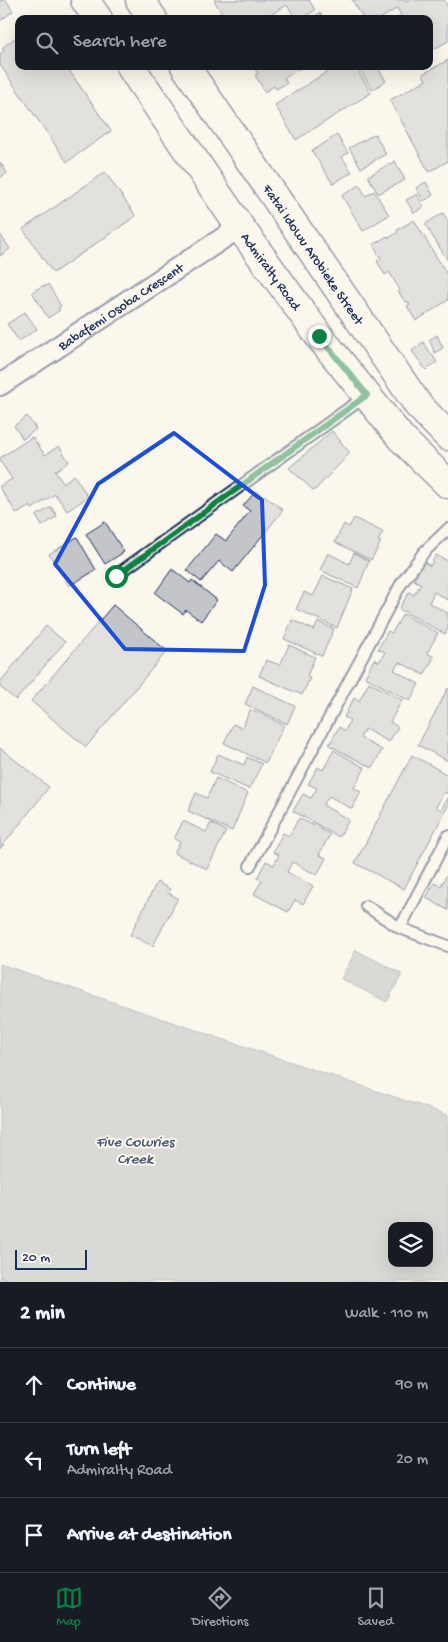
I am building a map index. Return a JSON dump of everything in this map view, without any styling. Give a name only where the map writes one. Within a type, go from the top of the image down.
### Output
[{"type":"street","points":[[86,0],[95,15]]},
{"type":"street","points":[[140,0],[149,15]]},
{"type":"street","name":"Admiralty Road","points":[[133,70],[240,227],[319,336],[401,438],[448,484]]},
{"type":"street","name":"Fatai Idowu Arobieke Street","points":[[188,70],[418,405],[448,436]]},
{"type":"street","name":"Babafemi Osoba Crescent","points":[[0,385],[240,227]]},
{"type":"lane","points":[[116,576],[367,395]]},
{"type":"lane","points":[[250,866],[401,584],[424,552],[448,529]]},
{"type":"lane","points":[[400,928],[448,836]]},
{"type":"lane","points":[[366,906],[400,928],[448,946]]},
{"type":"highlighted area","points":[[174,433],[262,500],[265,585],[244,651],[125,649],[55,564],[98,484]]},
{"type":"water","points":[[356,950],[402,974],[387,1002],[341,979]]},
{"type":"water","name":"Five Cowries Creek","points":[[0,964],[448,1115],[448,1282],[0,1282]]},
{"type":"building","points":[[0,0],[6,0],[13,11],[0,21]]},
{"type":"building","points":[[214,0],[309,0],[315,10],[308,15],[293,15],[287,5],[273,15],[223,15]]},
{"type":"building","points":[[352,0],[444,0],[448,7],[448,41],[433,50],[433,15],[401,15],[397,8],[386,15],[361,15]]},
{"type":"building","points":[[15,38],[15,70],[69,70],[111,131],[67,162],[0,65],[0,54],[4,51],[2,48]]},
{"type":"building","points":[[448,60],[448,161],[429,172],[390,100],[426,80],[423,74]]},
{"type":"building","points":[[256,70],[297,70],[284,78],[287,83],[276,89],[274,86],[265,92],[255,75],[258,74]]},
{"type":"building","points":[[330,70],[357,70],[371,93],[296,140],[275,105]]},
{"type":"building","points":[[360,70],[379,70],[386,81],[372,90]]},
{"type":"building","points":[[375,134],[386,154],[361,168],[349,148]]},
{"type":"building","points":[[337,135],[348,153],[342,157],[352,172],[333,184],[312,151]]},
{"type":"building","points":[[395,161],[405,180],[378,194],[368,176]]},
{"type":"building","points":[[0,162],[7,173],[0,178]]},
{"type":"building","points":[[105,172],[136,216],[53,273],[23,229]]},
{"type":"building","points":[[426,182],[433,195],[424,201],[416,188]]},
{"type":"building","points":[[359,185],[366,196],[374,191],[389,215],[363,231],[342,196]]},
{"type":"building","points":[[417,194],[424,207],[414,213],[406,200]]},
{"type":"building","points":[[443,213],[448,221],[448,261],[425,224]]},
{"type":"building","points":[[414,220],[448,276],[448,300],[416,321],[407,306],[410,305],[407,301],[405,302],[398,291],[400,290],[389,272],[385,275],[377,261],[381,259],[373,245],[387,236],[389,238],[398,232],[397,230]]},
{"type":"building","points":[[0,234],[10,249],[0,256]]},
{"type":"building","points":[[48,284],[61,306],[58,308],[60,310],[48,318],[32,292]]},
{"type":"building","points":[[25,312],[37,329],[19,341],[7,324]]},
{"type":"building","points":[[437,335],[443,348],[435,353],[429,340]]},
{"type":"building","points":[[423,342],[437,362],[426,370],[412,351]]},
{"type":"building","points":[[27,416],[36,429],[23,439],[14,426]]},
{"type":"building","points":[[332,431],[350,453],[314,491],[289,468]]},
{"type":"building","points":[[32,437],[45,455],[59,446],[69,462],[55,471],[63,483],[74,475],[88,497],[67,511],[55,494],[32,509],[30,506],[17,514],[0,488],[0,486],[12,479],[0,458]]},
{"type":"building","points":[[256,491],[283,510],[233,572],[219,561],[201,582],[187,570],[216,534],[226,541],[250,511],[243,506]]},
{"type":"building","points":[[51,507],[57,516],[42,526],[36,516]]},
{"type":"building","points":[[354,518],[383,532],[378,541],[381,542],[371,560],[335,542],[344,524],[349,527]]},
{"type":"building","points":[[105,522],[124,552],[105,564],[86,534]]},
{"type":"building","points":[[77,537],[96,570],[69,586],[49,554]]},
{"type":"building","points":[[328,553],[349,564],[354,553],[369,561],[358,588],[320,570]]},
{"type":"building","points":[[436,555],[448,561],[448,600],[434,592],[429,603],[448,613],[448,629],[445,634],[399,609],[409,592],[414,595],[421,584],[414,580],[424,562],[430,566]]},
{"type":"building","points":[[172,569],[190,583],[192,580],[217,600],[201,621],[186,610],[183,614],[155,593]]},
{"type":"building","points":[[323,576],[353,589],[337,628],[296,609],[304,592],[313,596]]},
{"type":"building","points":[[113,605],[167,651],[86,747],[31,701]]},
{"type":"building","points":[[403,614],[438,633],[427,653],[434,657],[424,675],[399,662],[394,670],[419,684],[410,701],[365,677],[374,659],[379,662],[385,652],[378,649],[388,631],[392,633]]},
{"type":"building","points":[[292,620],[314,630],[318,622],[334,629],[322,656],[284,639]]},
{"type":"building","points":[[46,626],[65,642],[16,700],[0,687],[0,682]]},
{"type":"building","points":[[289,645],[315,657],[307,676],[310,678],[302,695],[259,676],[266,660],[280,665]]},
{"type":"building","points":[[369,682],[402,700],[390,722],[398,727],[389,742],[365,729],[360,738],[382,750],[372,768],[329,745],[339,727],[345,731],[350,720],[344,717],[354,698],[359,701]]},
{"type":"building","points":[[253,686],[295,706],[287,724],[245,704]]},
{"type":"building","points":[[448,688],[448,761],[418,745]]},
{"type":"building","points":[[250,710],[284,725],[266,763],[224,743],[233,724],[242,728]]},
{"type":"building","points":[[0,748],[49,787],[0,849]]},
{"type":"building","points":[[334,750],[365,768],[354,788],[361,792],[352,809],[329,796],[323,805],[349,820],[339,837],[293,811],[303,794],[311,798],[317,788],[308,784],[318,767],[323,770]]},
{"type":"building","points":[[218,754],[244,765],[247,757],[262,764],[249,789],[210,772]]},
{"type":"building","points":[[412,755],[448,775],[448,794],[444,792],[436,807],[441,810],[448,797],[448,806],[404,889],[355,863]]},
{"type":"building","points":[[216,778],[248,793],[232,831],[188,811],[196,793],[207,798]]},
{"type":"building","points":[[299,818],[330,834],[319,855],[326,858],[317,875],[292,862],[287,872],[313,886],[303,904],[295,900],[288,912],[254,894],[262,880],[257,878],[266,861],[274,865],[279,855],[273,852],[283,833],[289,836]]},
{"type":"building","points":[[183,821],[206,832],[211,823],[226,831],[207,869],[174,853],[180,842],[174,839]]},
{"type":"building","points":[[448,872],[448,910],[426,898],[434,883],[441,886]]},
{"type":"building","points":[[157,882],[170,889],[168,893],[178,898],[153,946],[130,935]]},
{"type":"ferry route","points":[[0,1277],[19,1282]]},
{"type":"route","points":[[116,576],[367,395],[319,336]]}]
